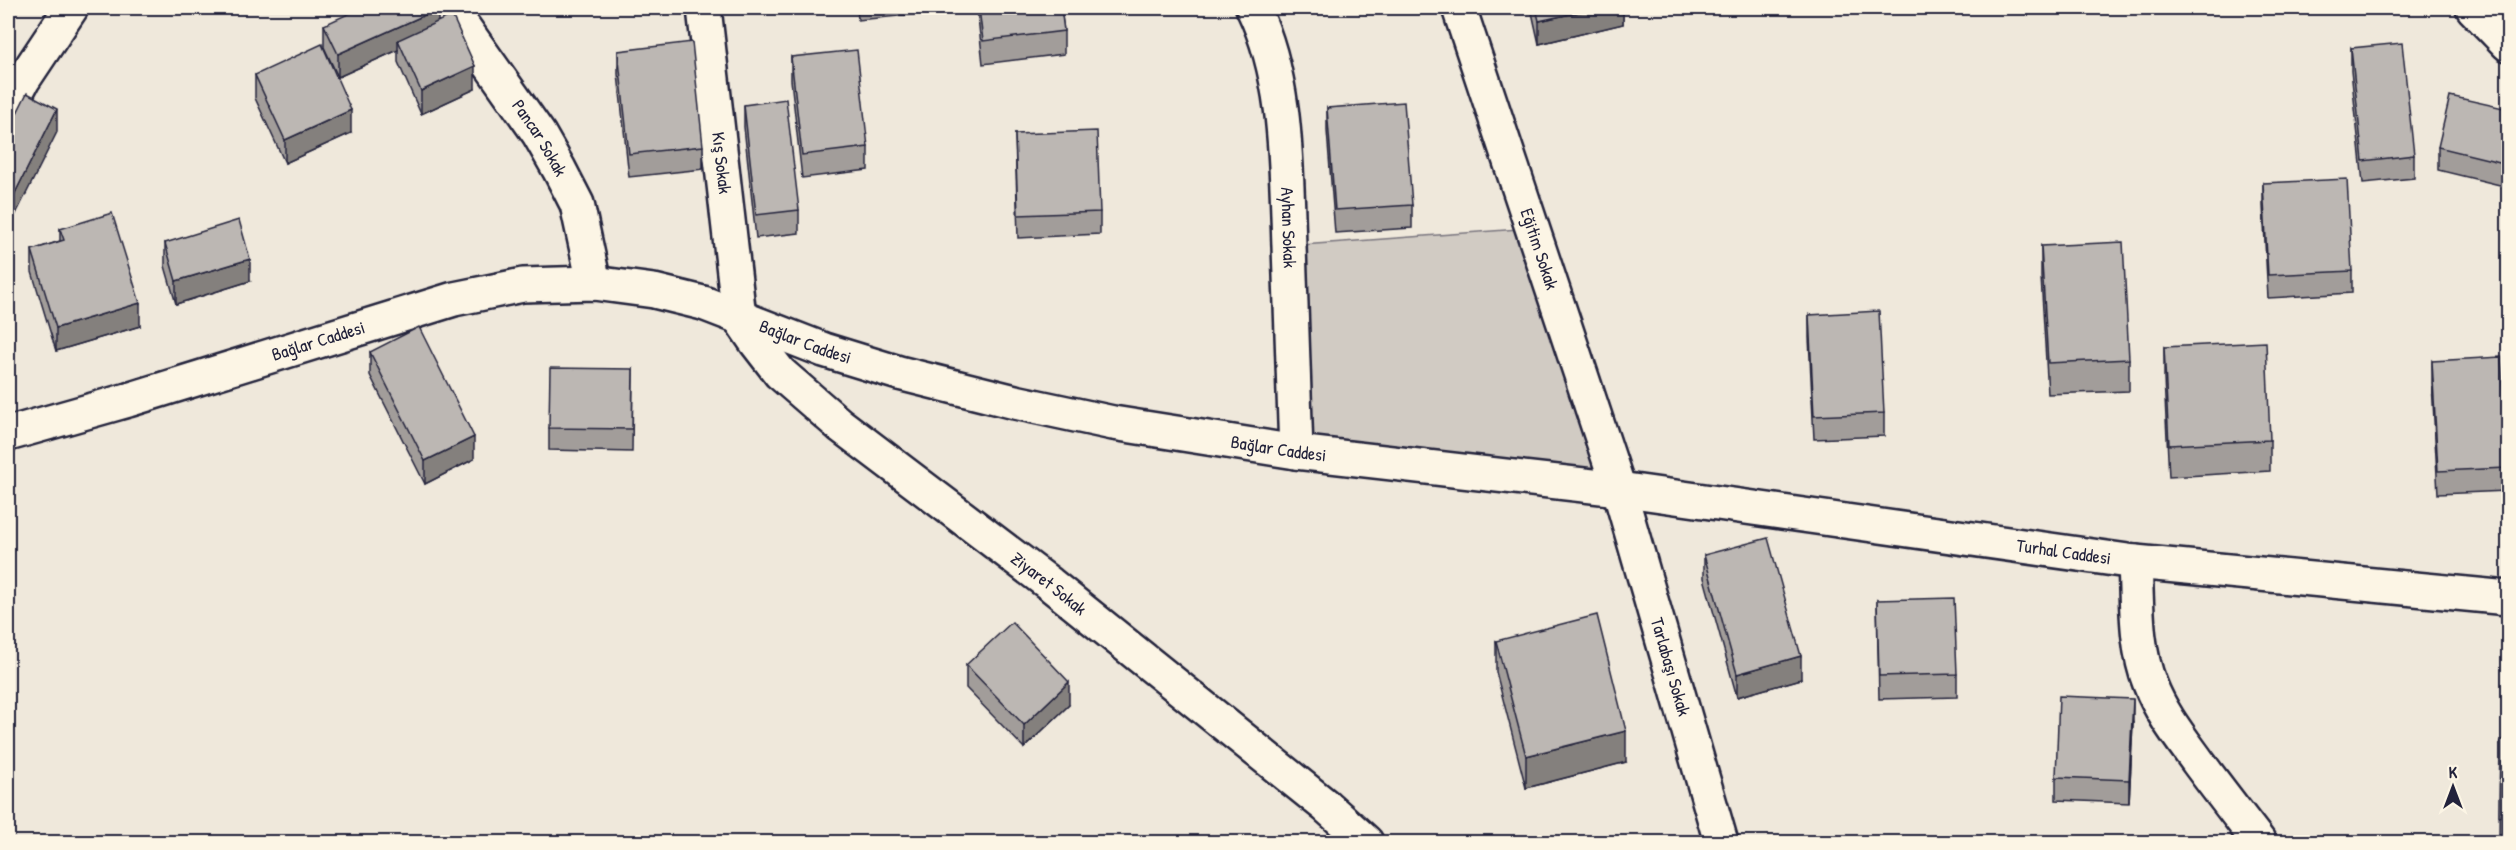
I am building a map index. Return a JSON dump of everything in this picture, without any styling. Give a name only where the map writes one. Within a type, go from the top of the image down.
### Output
[{"type":"street","points":[[8,108],[23,80],[71,8]]},
{"type":"street","name":"Pancar Sokak","points":[[450,8],[539,134],[560,169],[577,204],[594,283]]},
{"type":"street","name":"Kış Sokak","points":[[704,8],[739,317]]},
{"type":"street","name":"Ayhan Sokak","points":[[1253,8],[1269,50],[1279,98],[1286,166],[1296,452]]},
{"type":"street","name":"Eğitim Sokak","points":[[1459,8],[1619,489]]},
{"type":"street","points":[[2473,8],[2508,44]]},
{"type":"street","name":"Bağlar Caddesi","points":[[8,434],[128,400],[454,299],[523,285],[594,283],[654,291],[703,303],[824,350],[899,374],[1113,423],[1296,452],[1619,489]]},
{"type":"street","name":"Ziyaret Sokak","points":[[739,317],[780,374],[840,425],[1050,584],[1326,806],[1366,843]]},
{"type":"street","name":"Turhal Caddesi","points":[[1619,489],[2135,562],[2508,598]]},
{"type":"street","name":"Tarlabaşı Sokak","points":[[1619,489],[1721,843]]},
{"type":"street","points":[[2135,562],[2139,626],[2149,683],[2162,709],[2183,741],[2259,843]]},
{"type":"shaded area","points":[[1533,228],[1619,489],[1296,452],[1289,246]]},
{"type":"building","points":[[361,8],[438,9],[338,54],[324,25]]},
{"type":"building","points":[[979,8],[1061,8],[1064,31],[983,41]]},
{"type":"building","points":[[1536,8],[1597,8],[1539,21]]},
{"type":"building","points":[[452,15],[475,66],[421,91],[398,40]]},
{"type":"building","points":[[692,42],[703,146],[629,154],[618,51]]},
{"type":"building","points":[[2402,43],[2414,155],[2363,161],[2351,48]]},
{"type":"building","points":[[322,44],[351,110],[285,140],[255,75]]},
{"type":"building","points":[[857,50],[868,147],[802,155],[791,57]]},
{"type":"building","points":[[27,93],[57,109],[8,207],[8,131]]},
{"type":"building","points":[[2450,96],[2508,109],[2508,164],[2438,147]]},
{"type":"building","points":[[786,99],[799,210],[756,215],[744,105]]},
{"type":"building","points":[[1404,102],[1412,205],[1335,210],[1327,108]]},
{"type":"building","points":[[1097,131],[1100,212],[1018,215],[1015,134]]},
{"type":"building","points":[[2347,179],[2352,271],[2268,275],[2263,183]]},
{"type":"building","points":[[112,213],[140,303],[56,328],[32,250],[64,240],[60,229]]},
{"type":"building","points":[[239,220],[250,259],[176,281],[165,243]]},
{"type":"building","points":[[2123,242],[2129,359],[2048,363],[2041,246]]},
{"type":"building","points":[[1879,311],[1884,413],[1814,416],[1809,315]]},
{"type":"building","points":[[419,327],[474,437],[425,461],[370,352]]},
{"type":"building","points":[[2266,342],[2270,440],[2169,445],[2164,347]]},
{"type":"building","points":[[2501,357],[2507,468],[2438,471],[2432,361]]},
{"type":"building","points":[[550,368],[633,369],[632,429],[549,428]]},
{"type":"building","points":[[1768,538],[1801,656],[1737,674],[1704,555]]},
{"type":"building","points":[[1954,598],[1957,674],[1879,676],[1877,600]]},
{"type":"building","points":[[1597,615],[1626,731],[1526,756],[1496,641]]},
{"type":"building","points":[[1012,622],[1069,682],[1024,725],[966,665]]},
{"type":"building","points":[[2059,696],[2133,699],[2129,780],[2056,777]]},
{"type":"building","points":[[2500,740],[2508,740],[2508,816],[2499,816]]}]
